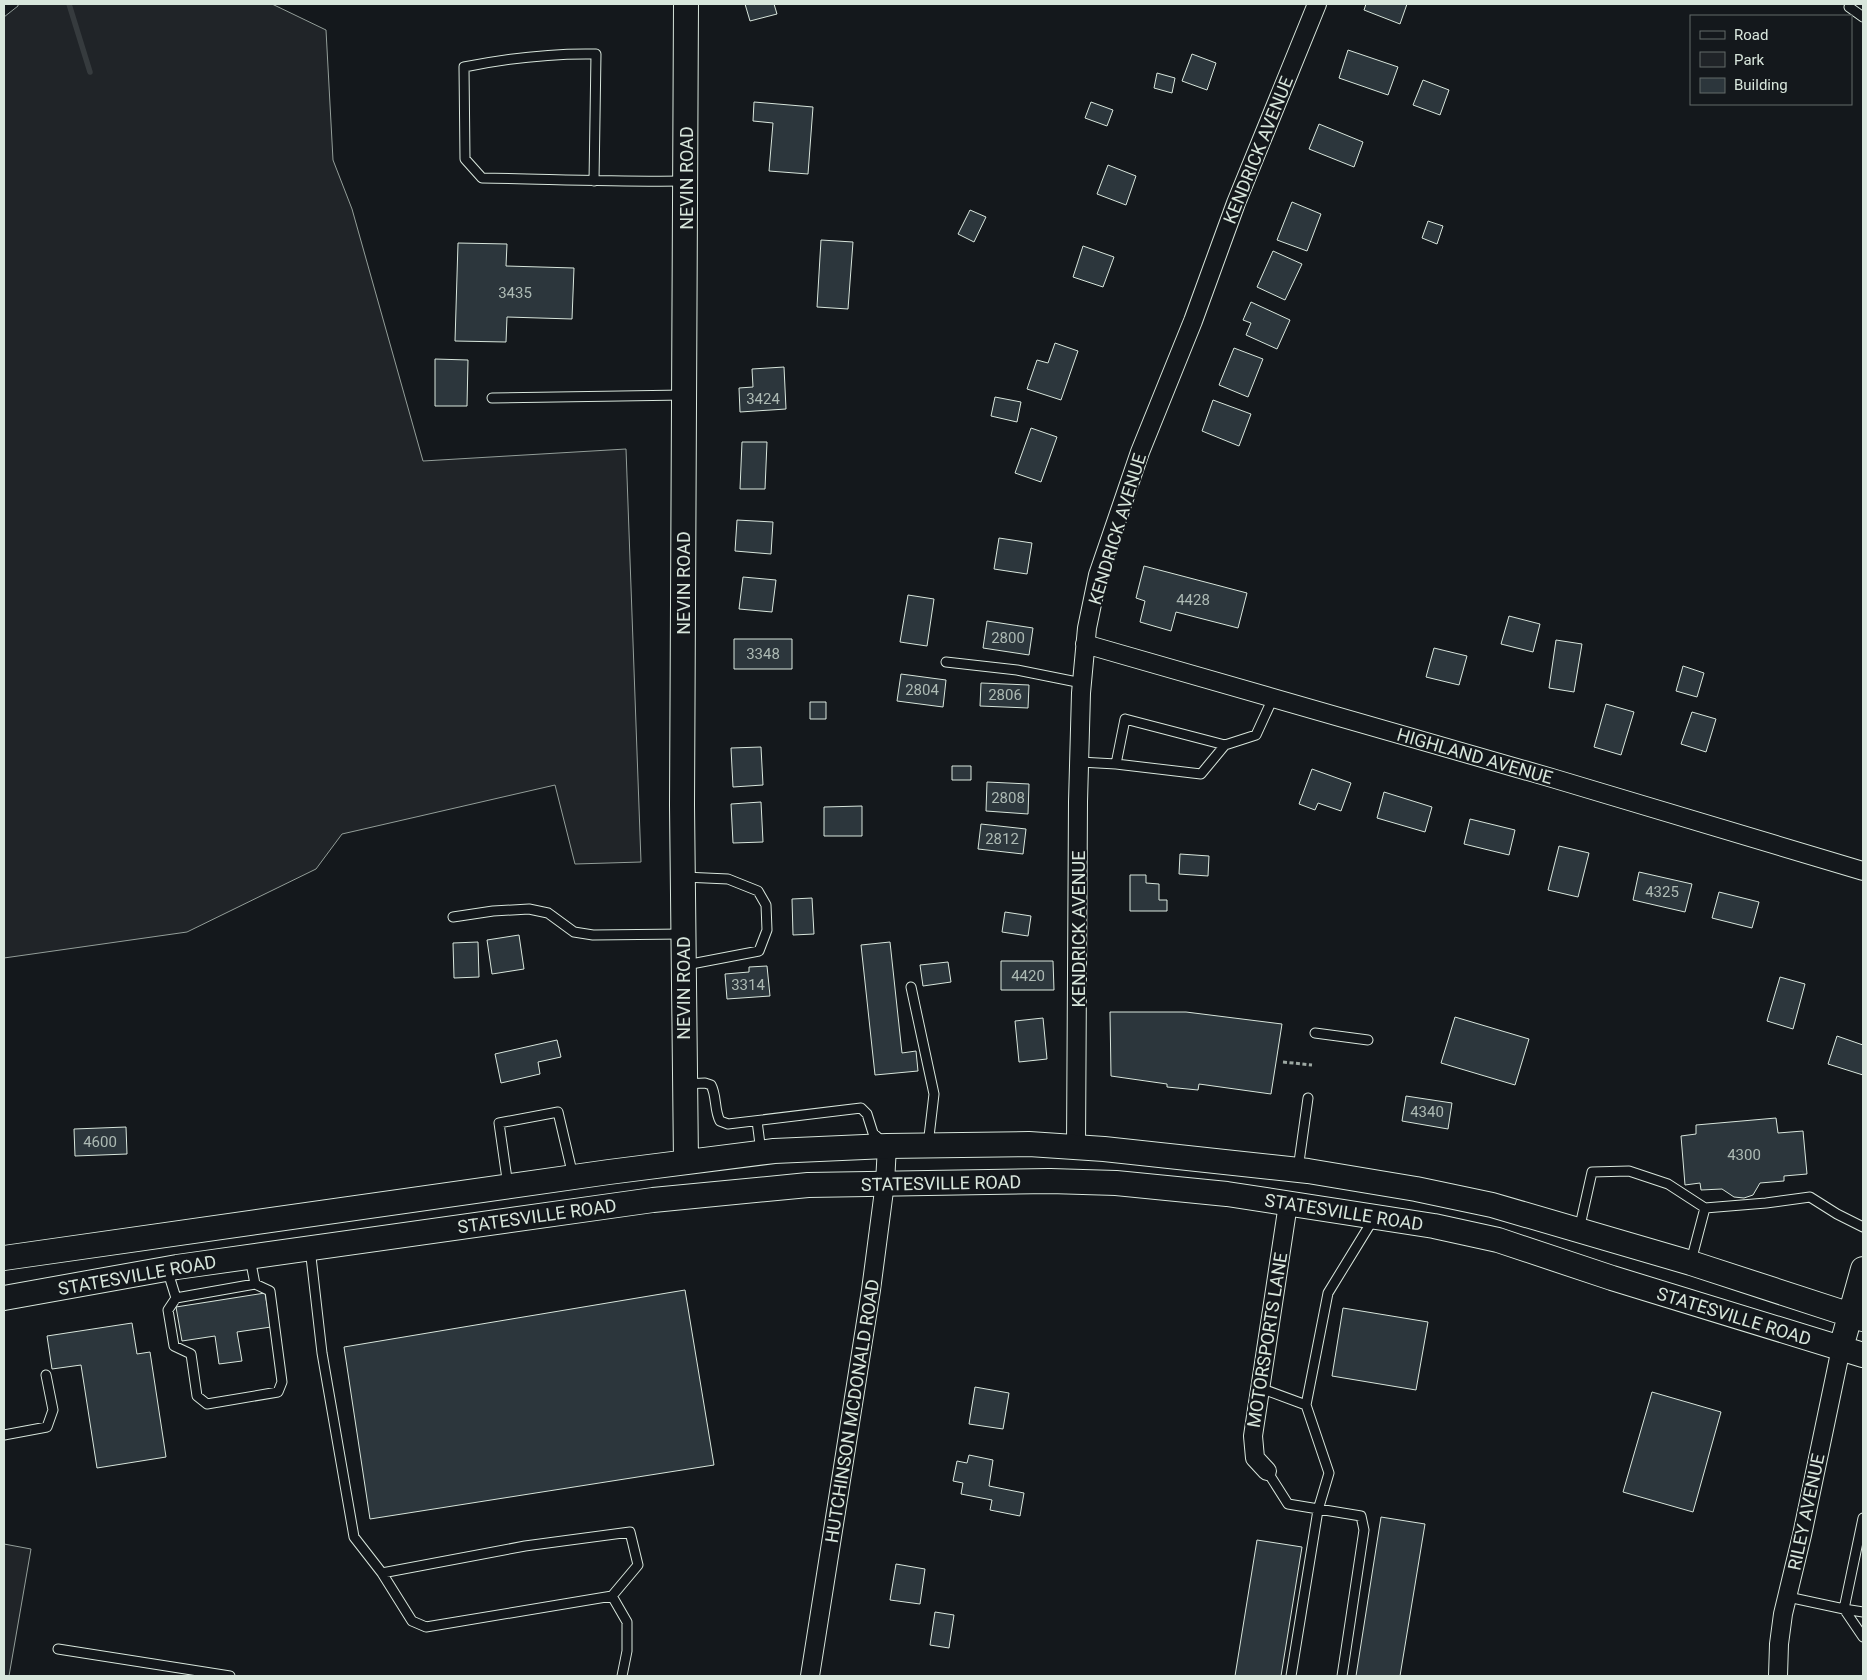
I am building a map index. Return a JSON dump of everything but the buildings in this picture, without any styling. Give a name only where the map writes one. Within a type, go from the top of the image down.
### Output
[{"type":"main road","name":"NEVIN ROAD","points":[[686,4],[682,877],[686,1162]]},
{"type":"main road","name":"STATESVILLE ROAD","points":[[4,1258],[761,1152],[887,1146],[1029,1144],[1076,1147],[1298,1170],[1416,1189],[1492,1205],[1691,1262],[1856,1317]]},
{"type":"main road","name":"STATESVILLE ROAD","points":[[4,1298],[250,1256],[654,1200],[808,1185],[1050,1181],[1116,1183],[1227,1194],[1375,1216],[1498,1240],[1612,1278],[1863,1355]]},
{"type":"main road","points":[[1841,1348],[1856,1317],[1863,1269]]},
{"type":"street","name":"KENDRICK AVENUE","points":[[1076,1147],[1082,683],[1085,644],[1098,575],[1134,470],[1236,203],[1317,4]]},
{"type":"street","name":"HIGHLAND AVENUE","points":[[1085,644],[1552,778],[1863,871]]},
{"type":"street","name":"HUTCHINSON MCDONALD ROAD","points":[[810,1676],[871,1290],[885,1183],[887,1146]]},
{"type":"street","name":"MOTORSPORTS LANE","points":[[1267,1471],[1255,1458],[1253,1436],[1288,1204]]},
{"type":"street","name":"RILEY AVENUE","points":[[1778,1676],[1779,1644],[1788,1597],[1841,1348]]},
{"type":"lane","points":[[1849,6],[1863,17]]},
{"type":"lane","points":[[594,181],[596,54],[508,58],[464,67],[465,159],[482,178],[594,181],[686,181]]},
{"type":"lane","points":[[492,398],[685,395]]},
{"type":"lane","points":[[946,662],[1017,670],[1082,683]]},
{"type":"lane","points":[[1116,764],[1125,719],[1225,745],[1256,735],[1273,698]]},
{"type":"lane","points":[[1080,762],[1116,764],[1201,774],[1225,745]]},
{"type":"lane","points":[[682,877],[728,879],[758,891],[766,905],[767,930],[759,952],[683,966]]},
{"type":"lane","points":[[454,917],[493,911],[529,909],[548,913],[574,932],[593,935],[683,934]]},
{"type":"lane","points":[[911,986],[934,1094],[928,1145]]},
{"type":"lane","points":[[1315,1033],[1368,1040]]},
{"type":"lane","points":[[684,1084],[705,1083],[711,1085],[720,1121],[734,1125],[861,1108],[867,1114],[873,1134],[887,1146]]},
{"type":"lane","points":[[1298,1170],[1308,1098]]},
{"type":"lane","points":[[508,1187],[499,1123],[558,1112],[573,1177]]},
{"type":"lane","points":[[758,1121],[761,1152]]},
{"type":"lane","points":[[1579,1230],[1592,1172],[1629,1171],[1668,1184],[1705,1208],[1810,1197],[1836,1214],[1863,1227]]},
{"type":"lane","points":[[1691,1262],[1705,1208]]},
{"type":"lane","points":[[1291,1676],[1318,1510],[1329,1473],[1306,1405],[1328,1293],[1375,1216]]},
{"type":"lane","points":[[310,1248],[322,1353],[354,1538],[382,1573],[412,1622],[426,1627],[612,1596],[638,1565],[630,1532],[525,1546],[382,1573]]},
{"type":"lane","points":[[250,1256],[256,1284]]},
{"type":"lane","points":[[167,1269],[176,1298]]},
{"type":"lane","points":[[256,1284],[270,1291],[282,1382],[278,1392],[207,1404],[197,1396],[191,1354],[174,1346],[168,1310],[176,1298],[256,1284]]},
{"type":"lane","points":[[4,1435],[47,1428],[53,1410],[46,1375]]},
{"type":"lane","points":[[1260,1388],[1306,1405]]},
{"type":"lane","points":[[1267,1471],[1288,1504],[1361,1516],[1364,1530],[1342,1676]]},
{"type":"lane","points":[[1863,1518],[1844,1609],[1863,1637]]},
{"type":"lane","points":[[1854,1564],[1863,1566]]},
{"type":"lane","points":[[612,1596],[627,1622],[627,1652],[622,1676]]},
{"type":"lane","points":[[1788,1597],[1863,1612]]},
{"type":"lane","points":[[58,1649],[230,1676]]},
{"type":"path","points":[[1282,1062],[1312,1065]]},
{"type":"green space","points":[[18,4],[272,4],[326,30],[333,160],[352,209],[423,461],[626,449],[641,862],[575,864],[555,785],[342,834],[316,869],[187,932],[4,958],[4,17]]},
{"type":"green space","points":[[4,1544],[31,1549],[9,1676],[4,1676]]},
{"type":"waterway","points":[[69,4],[90,72]]}]
